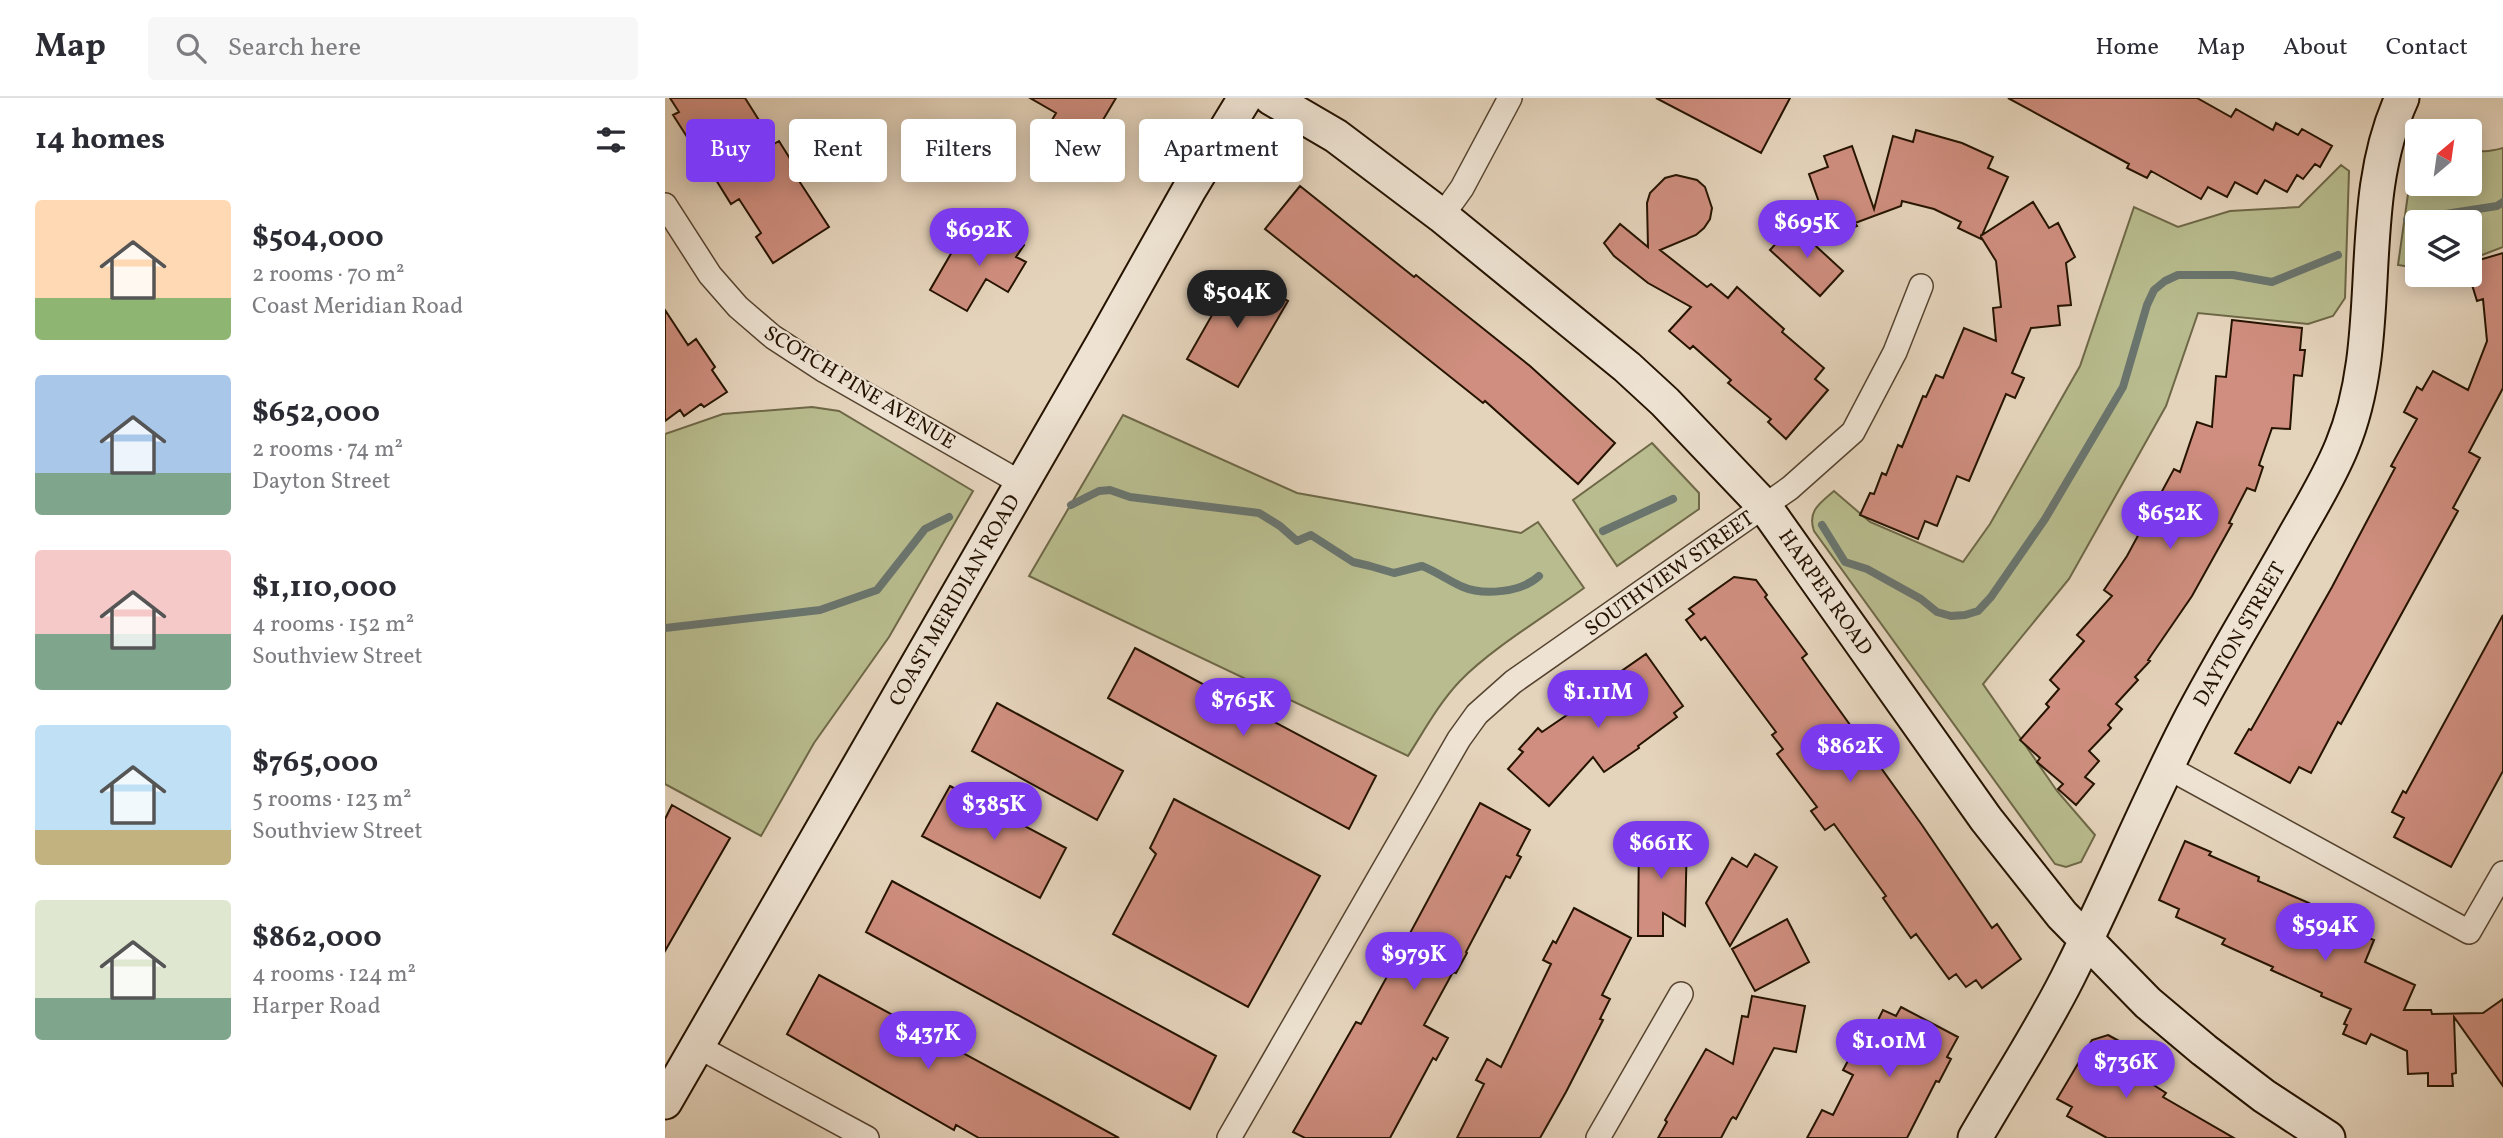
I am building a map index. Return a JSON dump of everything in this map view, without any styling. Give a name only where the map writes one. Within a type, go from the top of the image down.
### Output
[{"type":"street","name":"COAST MERIDIAN ROAD","points":[[665,1102],[1189,190],[1245,98]]},
{"type":"street","name":"HARPER ROAD","points":[[1271,98],[1336,136],[1442,216],[1627,366],[1700,437],[1765,507],[2013,856],[2085,940],[2148,1003],[2204,1051],[2264,1096],[2328,1138]]},
{"type":"street","points":[[1442,216],[1462,188],[1510,98]]},
{"type":"street","name":"DAYTON STREET","points":[[1975,1138],[2072,970],[2188,724],[2321,491],[2342,446],[2365,356],[2377,198],[2394,100]]},
{"type":"street","name":"SCOTCH PINE AVENUE","points":[[665,205],[710,275],[738,307],[773,337],[825,371],[1021,483]]},
{"type":"street","name":"SOUTHVIEW STREET","points":[[1229,1138],[1459,739],[1477,714],[1513,682],[1765,507],[1853,432],[1895,352],[1921,286]]},
{"type":"street","points":[[2167,767],[2469,932],[2503,873]]},
{"type":"street","points":[[1598,1138],[1681,994]]},
{"type":"street","points":[[697,1046],[867,1138]]},
{"type":"green space","points":[[2503,148],[2503,247],[2482,255],[2482,210],[2406,210],[2408,196],[2482,196],[2482,151]]},
{"type":"green space","points":[[2341,165],[2349,171],[2345,298],[2333,316],[2308,324],[2198,313],[2166,406],[2069,579],[1983,684],[2057,791],[2095,835],[2081,862],[2066,867],[2055,864],[1814,531],[1814,513],[1834,491],[1870,522],[1963,562],[1990,524],[2080,366],[2134,207],[2178,227],[2230,211],[2299,207]]},
{"type":"green space","points":[[2405,215],[2405,266],[2398,265]]},
{"type":"green space","points":[[812,407],[839,411],[973,491],[889,637],[814,743],[761,836],[665,784],[665,434],[723,414]]},
{"type":"green space","points":[[1123,415],[1297,493],[1521,533],[1538,522],[1584,588],[1503,644],[1460,681],[1408,756],[1029,576]]},
{"type":"green space","points":[[1652,443],[1699,493],[1699,509],[1617,566],[1573,500]]},
{"type":"building","points":[[670,98],[745,98],[758,119],[686,119],[686,135],[673,115],[679,112]]},
{"type":"building","points":[[1030,98],[1116,98],[1104,119],[1053,119],[1056,113]]},
{"type":"building","points":[[1656,98],[1790,98],[1761,153]]},
{"type":"building","points":[[2008,98],[2197,98],[2231,117],[2236,109],[2273,130],[2276,123],[2298,135],[2302,129],[2332,146],[2320,167],[2315,164],[2303,179],[2297,175],[2287,192],[2265,180],[2257,194],[2235,182],[2227,197],[2208,187],[2201,199],[2151,171],[2147,178],[2127,168],[2129,164]]},
{"type":"building","points":[[1916,130],[1962,143],[1993,157],[1988,168],[2008,177],[1982,235],[2033,202],[2049,228],[2058,223],[2075,257],[2066,263],[2071,305],[2058,306],[2060,325],[2031,328],[2012,373],[2024,378],[2015,398],[2006,394],[1969,481],[1957,476],[1937,526],[1925,521],[1918,539],[1860,515],[1870,493],[1874,494],[1882,473],[1886,475],[1898,445],[1902,447],[1923,396],[1926,397],[1936,375],[1943,378],[1964,328],[1996,341],[1993,308],[2001,307],[1996,261],[1981,237],[1958,228],[1961,222],[1934,209],[1902,201],[1901,206],[1855,223],[1857,226],[1831,236],[1809,174],[1828,167],[1824,156],[1852,146],[1874,209],[1893,136],[1913,142]]},
{"type":"building","points":[[779,141],[789,157],[789,182],[800,182],[829,227],[773,263],[756,237],[761,233],[739,199],[731,204],[717,182],[775,182],[775,143]]},
{"type":"building","points":[[1676,175],[1697,180],[1705,187],[1712,208],[1710,219],[1696,235],[1660,250],[1707,287],[1711,284],[1728,298],[1737,287],[1784,329],[1782,332],[1824,368],[1815,379],[1828,390],[1786,439],[1768,422],[1771,419],[1728,383],[1731,380],[1693,346],[1690,349],[1669,331],[1691,307],[1648,283],[1614,256],[1604,243],[1620,224],[1648,247],[1647,203],[1650,193],[1665,178]]},
{"type":"building","points":[[1300,186],[1530,366],[1615,443],[1578,484],[1485,401],[1483,403],[1265,229]]},
{"type":"building","points":[[1793,225],[1843,271],[1820,296],[1770,250]]},
{"type":"building","points":[[995,228],[1024,245],[1016,257],[1026,262],[1008,292],[986,279],[967,311],[930,290],[964,231],[986,244]]},
{"type":"building","points":[[2503,253],[2503,388],[2469,452],[2480,458],[2453,508],[2458,511],[2341,724],[2338,722],[2311,773],[2299,767],[2290,783],[2235,753],[2249,729],[2251,730],[2332,587],[2395,468],[2391,466],[2417,419],[2404,412],[2417,387],[2422,390],[2433,371],[2468,390],[2487,341],[2483,299],[2477,301],[2473,287],[2482,287],[2482,259]]},
{"type":"building","points":[[1236,273],[1288,301],[1238,387],[1187,359]]},
{"type":"building","points":[[665,310],[688,345],[696,339],[715,367],[712,370],[727,392],[704,407],[701,404],[684,416],[680,410],[665,421]]},
{"type":"building","points":[[2232,320],[2302,328],[2300,350],[2305,350],[2302,376],[2294,375],[2290,429],[2272,428],[2259,465],[2263,467],[2255,491],[2247,488],[2229,523],[2232,524],[2192,596],[2148,660],[2150,661],[2135,677],[2138,680],[2116,704],[2122,709],[2108,725],[2111,728],[2089,751],[2099,761],[2085,777],[2094,784],[2076,805],[2058,789],[2063,784],[2037,762],[2040,758],[2020,740],[2049,707],[2046,704],[2059,689],[2050,680],[2084,641],[2077,635],[2112,596],[2104,590],[2127,556],[2174,469],[2180,472],[2197,422],[2212,427],[2216,376],[2226,377]]},
{"type":"building","points":[[1734,577],[1756,580],[1767,595],[1765,597],[1807,654],[1802,658],[1992,928],[1997,924],[2021,959],[1982,988],[1976,980],[1966,987],[1956,974],[1949,979],[1916,934],[1911,938],[1883,898],[1886,896],[1834,824],[1825,830],[1811,811],[1817,807],[1777,754],[1783,749],[1772,735],[1776,732],[1705,637],[1701,640],[1686,620],[1694,614],[1689,609]]},
{"type":"building","points":[[2503,615],[2503,771],[2451,867],[2394,837],[2404,818],[2392,812],[2403,791],[2406,793]]},
{"type":"building","points":[[1135,648],[1376,776],[1349,829],[1108,698]]},
{"type":"building","points":[[1646,654],[1683,706],[1674,713],[1677,717],[1604,772],[1593,757],[1549,806],[1508,769],[1523,752],[1519,749],[1538,728],[1542,732],[1583,704],[1580,700]]},
{"type":"building","points":[[997,703],[1123,771],[1097,820],[972,751]]},
{"type":"building","points":[[950,786],[1066,848],[1040,898],[922,836]]},
{"type":"building","points":[[1174,799],[1320,876],[1248,1007],[1113,934],[1156,854],[1150,848]]},
{"type":"building","points":[[1480,803],[1530,830],[1517,855],[1521,857],[1510,878],[1506,876],[1456,973],[1453,972],[1424,1025],[1448,1038],[1436,1060],[1433,1058],[1390,1138],[1305,1138],[1293,1132],[1356,1022],[1361,1024],[1389,973],[1387,971]]},
{"type":"building","points":[[672,805],[730,838],[665,951],[665,819]]},
{"type":"building","points":[[1639,833],[1687,834],[1685,926],[1663,913],[1663,936],[1638,936]]},
{"type":"building","points":[[2185,841],[2259,877],[2258,881],[2309,903],[2307,907],[2374,940],[2365,962],[2415,985],[2404,1010],[2431,1010],[2432,1014],[2483,1013],[2503,999],[2503,1086],[2454,1017],[2456,1073],[2452,1074],[2453,1086],[2428,1086],[2428,1073],[2408,1074],[2407,1051],[2371,1034],[2366,1044],[2343,1034],[2351,1009],[2271,970],[2273,967],[2222,944],[2225,939],[2176,917],[2179,909],[2159,900]]},
{"type":"building","points":[[1755,854],[1777,867],[1730,946],[1706,903],[1732,858],[1747,867]]},
{"type":"building","points":[[892,881],[1216,1056],[1190,1109],[866,932]]},
{"type":"building","points":[[1574,908],[1631,938],[1602,995],[1610,999],[1600,1019],[1603,1020],[1540,1138],[1457,1138],[1484,1084],[1476,1080],[1487,1059],[1501,1067],[1551,964],[1543,960],[1553,941],[1556,943]]},
{"type":"building","points":[[1787,919],[1809,962],[1755,991],[1732,949]]},
{"type":"building","points":[[819,975],[1119,1138],[979,1138],[956,1125],[954,1130],[787,1034]]},
{"type":"building","points":[[1752,996],[1805,1006],[1796,1052],[1774,1048],[1736,1119],[1731,1119],[1721,1138],[1658,1138],[1667,1122],[1665,1120],[1706,1049],[1733,1064],[1742,1016],[1748,1017]]},
{"type":"building","points":[[1901,1007],[1958,1037],[1947,1057],[1951,1059],[1939,1082],[1936,1081],[1907,1138],[1807,1138],[1822,1110],[1833,1115],[1853,1075],[1843,1070],[1856,1046],[1863,1050],[1883,1010],[1896,1016]]},
{"type":"building","points":[[2108,1035],[2119,1041],[2123,1060],[2135,1067],[2132,1071],[2166,1093],[2163,1097],[2234,1138],[2107,1138],[2067,1116],[2072,1107],[2057,1099],[2092,1040]]},
{"type":"waterway","points":[[2471,210],[2497,206],[2503,202]]},
{"type":"waterway","points":[[1822,525],[1845,562],[1867,569],[1921,599],[1937,612],[1951,616],[1978,611],[1991,597],[2045,519],[2123,387],[2147,305],[2154,290],[2178,275],[2233,275],[2272,282],[2338,255]]},
{"type":"waterway","points":[[1071,505],[1099,491],[1110,490],[1130,497],[1259,513],[1297,541],[1311,535],[1353,562],[1394,573],[1422,566],[1472,590],[1492,592],[1513,589],[1539,576]]},
{"type":"waterway","points":[[1603,531],[1673,499]]},
{"type":"waterway","points":[[665,628],[820,610],[877,590],[925,529],[949,517]]}]
